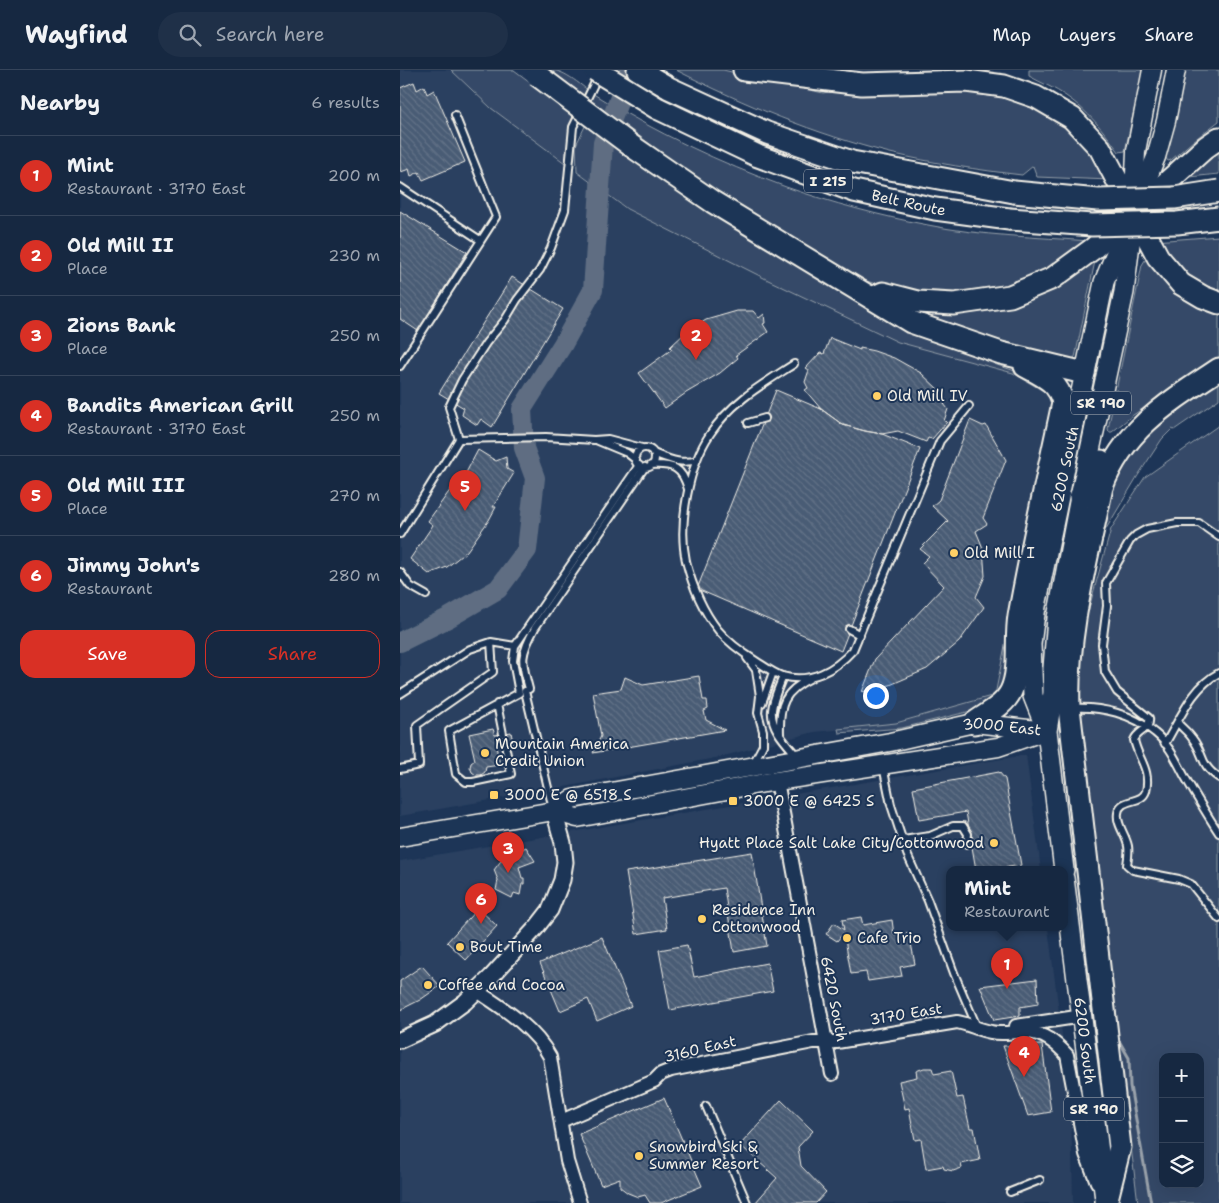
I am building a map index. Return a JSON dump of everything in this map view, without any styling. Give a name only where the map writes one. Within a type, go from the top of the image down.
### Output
[{"type":"highway","name":"Belt Route","points":[[595,70],[657,108],[758,156],[854,190],[935,209],[1009,219],[1092,225],[1177,223],[1219,218]]},
{"type":"highway","name":"Belt Route","points":[[638,70],[669,88],[767,133],[852,162],[1014,192],[1098,200],[1174,198],[1219,191]]},
{"type":"highway","points":[[744,70],[862,84],[966,81],[1004,86],[1036,97],[1072,118],[1100,148],[1158,257],[1181,284],[1203,298],[1219,303]]},
{"type":"highway","points":[[862,84],[977,70]]},
{"type":"highway","points":[[534,72],[633,147],[713,202],[911,322],[1001,353],[1084,373]]},
{"type":"highway","points":[[872,298],[882,293],[918,302],[954,304],[1010,296],[1053,278],[1094,248],[1206,147],[1219,138]]},
{"type":"highway","points":[[974,723],[1003,702],[1014,683],[1019,619],[1063,403],[1062,394],[1056,385],[1044,376],[1001,353]]},
{"type":"highway","points":[[1106,1203],[1120,1147],[1069,708],[1068,673],[1071,638],[1102,488],[1107,474],[1122,448],[1166,404],[1219,369]]},
{"type":"highway","points":[[1080,497],[1113,442],[1132,423],[1150,410],[1166,404]]},
{"type":"main road","name":"6200 South","points":[[1047,731],[1053,693],[1057,618],[1080,497],[1124,292],[1134,212],[1136,152],[1152,70]]},
{"type":"main road","name":"6200 South","points":[[1064,866],[1047,731],[1033,696],[1031,644],[1041,580],[1104,282],[1156,157],[1166,121],[1176,70]]},
{"type":"main road","points":[[974,723],[1002,714],[1015,702],[1022,687],[1031,644]]},
{"type":"main road","name":"3000 East","points":[[400,837],[554,811],[572,799],[890,742],[974,723],[1047,731]]},
{"type":"main road","name":"3000 East","points":[[554,811],[577,818],[777,782],[998,747],[1047,731]]},
{"type":"main road","name":"6200 South","points":[[1068,907],[1106,1203]]},
{"type":"street","name":"6420 South","points":[[777,782],[832,1074]]},
{"type":"street","points":[[400,1040],[436,1024],[477,991],[536,928],[550,910],[562,880],[565,862],[563,843],[554,811]]},
{"type":"street","points":[[477,991],[533,1033],[544,1044],[550,1056],[554,1071],[567,1161],[580,1203]]},
{"type":"street","name":"3170 East","points":[[990,1032],[1083,1016]]},
{"type":"street","name":"3170 East","points":[[826,1042],[837,1042],[957,1022],[1003,1034],[1026,1032],[1039,1034],[1057,1044],[1067,1055],[1086,1154],[1106,1203]]},
{"type":"street","name":"3160 East","points":[[561,1122],[654,1081],[661,1074],[671,1070],[813,1042],[826,1042]]},
{"type":"lane","points":[[400,534],[459,439],[449,408],[462,380],[540,270],[551,248],[565,210],[573,126],[601,70]]},
{"type":"lane","points":[[400,366],[496,217],[455,115]]},
{"type":"lane","points":[[400,187],[480,240]]},
{"type":"lane","points":[[794,364],[744,396],[710,434],[692,472],[682,530],[686,561],[697,594],[718,630],[745,654],[773,672],[783,676],[802,678],[815,676]]},
{"type":"lane","points":[[780,735],[779,714],[786,697],[801,683],[830,670],[843,661],[853,650],[940,441],[969,406]]},
{"type":"lane","points":[[748,422],[765,418]]},
{"type":"lane","points":[[459,439],[546,437],[608,439],[649,449],[653,453],[680,463],[698,460]]},
{"type":"lane","points":[[594,440],[627,453],[642,465],[678,468],[685,476],[689,493]]},
{"type":"lane","points":[[642,448],[636,454],[642,465]]},
{"type":"lane","points":[[554,811],[525,691],[513,661],[515,646],[642,465],[654,460],[653,453]]},
{"type":"lane","points":[[525,691],[524,648],[535,628],[642,465]]},
{"type":"lane","points":[[1219,537],[1199,523],[1177,523],[1147,529],[1136,535],[1130,541],[1106,583],[1107,606],[1102,644],[1105,672],[1117,692],[1150,718],[1148,727],[1140,732],[1134,740],[1144,762],[1147,780],[1146,792],[1143,797],[1124,804],[1118,812],[1118,819],[1129,849],[1127,865],[1133,870],[1179,879],[1192,884],[1219,919]]},
{"type":"lane","points":[[400,572],[410,586],[426,595]]},
{"type":"lane","points":[[849,629],[860,635]]},
{"type":"lane","points":[[400,694],[470,649],[491,642],[515,646]]},
{"type":"lane","points":[[400,769],[419,765],[417,725],[494,672],[491,642]]},
{"type":"lane","points":[[745,654],[756,670],[760,696],[758,713],[764,745],[752,766]]},
{"type":"lane","points":[[758,713],[773,672]]},
{"type":"lane","points":[[1165,744],[1196,691],[1209,678],[1219,673]]},
{"type":"lane","points":[[783,676],[772,709],[773,722],[780,735],[799,758]]},
{"type":"lane","points":[[505,745],[511,774],[466,782],[456,774],[450,731],[497,704],[525,691]]},
{"type":"lane","points":[[497,704],[503,734]]},
{"type":"lane","points":[[1069,708],[1087,707],[1114,712],[1139,721],[1156,733],[1165,744],[1219,833]]},
{"type":"lane","points":[[1178,723],[1193,739],[1203,763],[1219,778]]},
{"type":"lane","points":[[882,765],[891,805],[902,840],[977,1028]]},
{"type":"lane","points":[[902,840],[930,836],[952,826],[962,826],[968,834],[967,844]]},
{"type":"lane","points":[[706,1106],[747,1203]]},
{"type":"lane","points":[[1010,1192],[1040,1180]]},
{"type":"shaded area","points":[[400,70],[451,70],[491,108],[626,209],[898,342],[1013,373],[1055,398],[995,695],[896,724],[814,732],[720,757],[400,816]]},
{"type":"shaded area","points":[[451,70],[514,70],[573,114],[569,153],[565,163],[491,108]]},
{"type":"shaded area","points":[[550,70],[568,76],[618,109],[688,146],[786,187],[856,209],[948,229],[1009,236],[1090,241],[1078,252],[1021,285],[959,297],[884,287],[864,280],[720,193],[681,167]]},
{"type":"shaded area","points":[[676,70],[723,70],[823,93],[834,91],[929,90],[1009,92],[1075,129],[1110,180],[1037,177],[1033,166],[1022,175],[956,166],[890,153],[835,137],[781,118]]},
{"type":"shaded area","points":[[1029,70],[1143,70],[1125,151],[1119,152],[1081,108],[1062,93],[1029,76]]},
{"type":"shaded area","points":[[1182,70],[1219,70],[1219,121],[1168,161],[1165,157]]},
{"type":"shaded area","points":[[586,124],[645,167],[761,244],[892,324],[997,365],[1036,378],[1056,396],[1007,687],[991,706],[902,728],[839,733],[838,729],[896,723],[995,695],[1055,398],[1013,373],[898,342],[766,279],[627,209],[577,172],[576,145]]},
{"type":"shaded area","points":[[1219,151],[1219,174],[1190,177]]},
{"type":"shaded area","points":[[1219,236],[1219,297],[1197,286],[1155,241]]},
{"type":"shaded area","points":[[1092,260],[1095,261],[1076,353],[1075,357],[1071,360],[998,343],[934,320],[932,317],[935,312]]},
{"type":"shaded area","points":[[1145,260],[1149,260],[1219,312],[1219,359],[1133,415],[1112,432],[1109,432],[1108,429],[1142,265]]},
{"type":"shaded area","points":[[1219,383],[1219,399],[1174,430],[1172,429],[1162,439],[1100,539],[1083,630],[1111,529],[1145,477],[1219,425],[1219,1203],[1138,1203],[1073,680],[1102,519],[1125,454],[1169,415]]},
{"type":"shaded area","points":[[1026,755],[1040,866],[946,866],[946,931],[1048,931],[1071,1103],[1073,1203],[400,1203],[400,861]]},
{"type":"building","points":[[414,82],[417,90],[424,86],[427,94],[434,90],[465,162],[423,180],[419,172],[411,176],[409,169],[401,172],[400,169],[400,88]]},
{"type":"building","points":[[400,211],[467,252],[418,331],[400,319]]},
{"type":"building","points":[[512,277],[563,309],[492,427],[481,419],[477,425],[462,415],[464,408],[439,393]]},
{"type":"building","points":[[737,311],[753,311],[759,318],[764,314],[765,323],[763,324],[768,332],[736,355],[738,358],[720,373],[665,408],[639,373],[672,349],[670,347],[686,332],[706,320]]},
{"type":"building","name":"Old Mill IV","points":[[830,338],[860,350],[860,348],[874,351],[894,358],[921,373],[939,390],[947,402],[944,404],[948,409],[944,421],[947,422],[932,439],[928,438],[926,442],[898,431],[882,434],[843,425],[821,409],[805,390],[808,388],[805,382],[809,370],[806,368],[820,353],[824,354]]},
{"type":"building","points":[[776,390],[821,409],[843,425],[882,434],[920,449],[841,651],[697,589]]},
{"type":"building","name":"Old Mill I","points":[[970,420],[983,426],[986,425],[1006,460],[983,518],[987,524],[976,531],[983,548],[985,576],[976,597],[984,607],[959,642],[927,669],[890,685],[862,692],[875,659],[944,586],[922,563],[929,556],[920,549],[948,521],[932,506],[939,500]]},
{"type":"building","points":[[478,450],[496,461],[506,457],[507,469],[514,473],[493,507],[496,507],[489,520],[467,551],[447,567],[429,574],[410,559],[433,525],[428,521],[456,482],[459,486]]},
{"type":"building","points":[[699,676],[703,700],[707,700],[708,709],[704,711],[706,720],[725,730],[593,753],[601,736],[593,693],[621,689],[625,677],[643,685]]},
{"type":"building","name":"Mountain America Credit Union","points":[[493,729],[495,735],[511,732],[513,743],[496,746],[500,765],[486,767],[485,772],[481,775],[476,775],[470,767],[471,763],[475,760],[469,734]]},
{"type":"building","name":"Hyatt Place Salt Lake City/Cottonwood","points":[[999,772],[1005,779],[1021,865],[975,866],[966,812],[919,820],[913,788]]},
{"type":"building","points":[[526,847],[535,861],[519,867],[522,878],[524,878],[524,884],[522,884],[520,895],[514,893],[512,898],[496,890],[498,880],[494,870],[503,858],[515,850]]},
{"type":"building","points":[[752,852],[767,946],[734,952],[724,888],[662,898],[667,929],[636,934],[626,872]]},
{"type":"building","points":[[478,908],[497,926],[466,960],[447,942]]},
{"type":"building","points":[[861,917],[863,925],[892,920],[894,935],[909,933],[915,964],[900,967],[902,976],[868,981],[866,972],[851,974],[845,939],[841,936],[837,941],[826,934],[834,923],[844,930],[842,920]]},
{"type":"building","points":[[602,937],[631,1006],[597,1021],[588,999],[560,1011],[540,963]]},
{"type":"building","points":[[687,945],[694,977],[767,963],[773,991],[670,1010],[659,950]]},
{"type":"building","points":[[422,966],[440,986],[420,1000],[400,1010],[400,981]]},
{"type":"building","points":[[1037,979],[1038,1004],[1020,1007],[1020,1016],[994,1020],[980,986]]},
{"type":"building","points":[[1042,1045],[1051,1112],[1028,1116],[1003,1046]]},
{"type":"building","points":[[932,1068],[934,1074],[951,1071],[957,1098],[963,1097],[970,1128],[974,1128],[980,1160],[961,1164],[962,1168],[953,1171],[944,1169],[943,1166],[926,1169],[921,1139],[915,1140],[909,1108],[905,1109],[899,1081],[917,1077],[916,1071]]},
{"type":"building","name":"Snowbird Ski & Summer Resort","points":[[664,1098],[702,1186],[661,1203],[650,1203],[645,1195],[638,1197],[620,1187],[620,1178],[601,1185],[579,1134]]},
{"type":"building","points":[[781,1100],[813,1131],[798,1147],[801,1166],[826,1192],[816,1203],[755,1203],[777,1178],[740,1145]]},
{"type":"waterway","points":[[400,642],[448,618],[498,589],[527,550],[535,478],[524,448],[522,409],[563,344],[593,290],[603,143],[630,70]]},
{"type":"waterway","points":[[1118,1039],[1129,1058],[1130,1086],[1151,1203]]},
{"type":"place","name":"Old Mill II","points":[[696,360]]},
{"type":"place","name":"Old Mill IV","points":[[877,396]]},
{"type":"place","name":"Old Mill III","points":[[465,511]]},
{"type":"place","name":"Old Mill I","points":[[954,553]]},
{"type":"place","name":"Mountain America Credit Union","points":[[485,753]]},
{"type":"place","name":"3000 E @ 6518 S","points":[[494,795]]},
{"type":"place","name":"3000 E @ 6425 S","points":[[733,801]]},
{"type":"place","name":"Hyatt Place Salt Lake City/Cottonwood","points":[[994,843]]},
{"type":"place","name":"Zions Bank","points":[[508,873]]},
{"type":"place","name":"Residence Inn Cottonwood","points":[[702,919]]},
{"type":"place","name":"Jimmy John's","points":[[481,924]]},
{"type":"place","name":"Cafe Trio","points":[[847,938]]},
{"type":"place","name":"Bout Time","points":[[460,947]]},
{"type":"place","name":"Coffee and Cocoa","points":[[428,985]]},
{"type":"place","name":"Mint","points":[[1007,989]]},
{"type":"place","name":"Bandits American Grill","points":[[1024,1077]]},
{"type":"place","name":"Snowbird Ski & Summer Resort","points":[[639,1156]]}]
